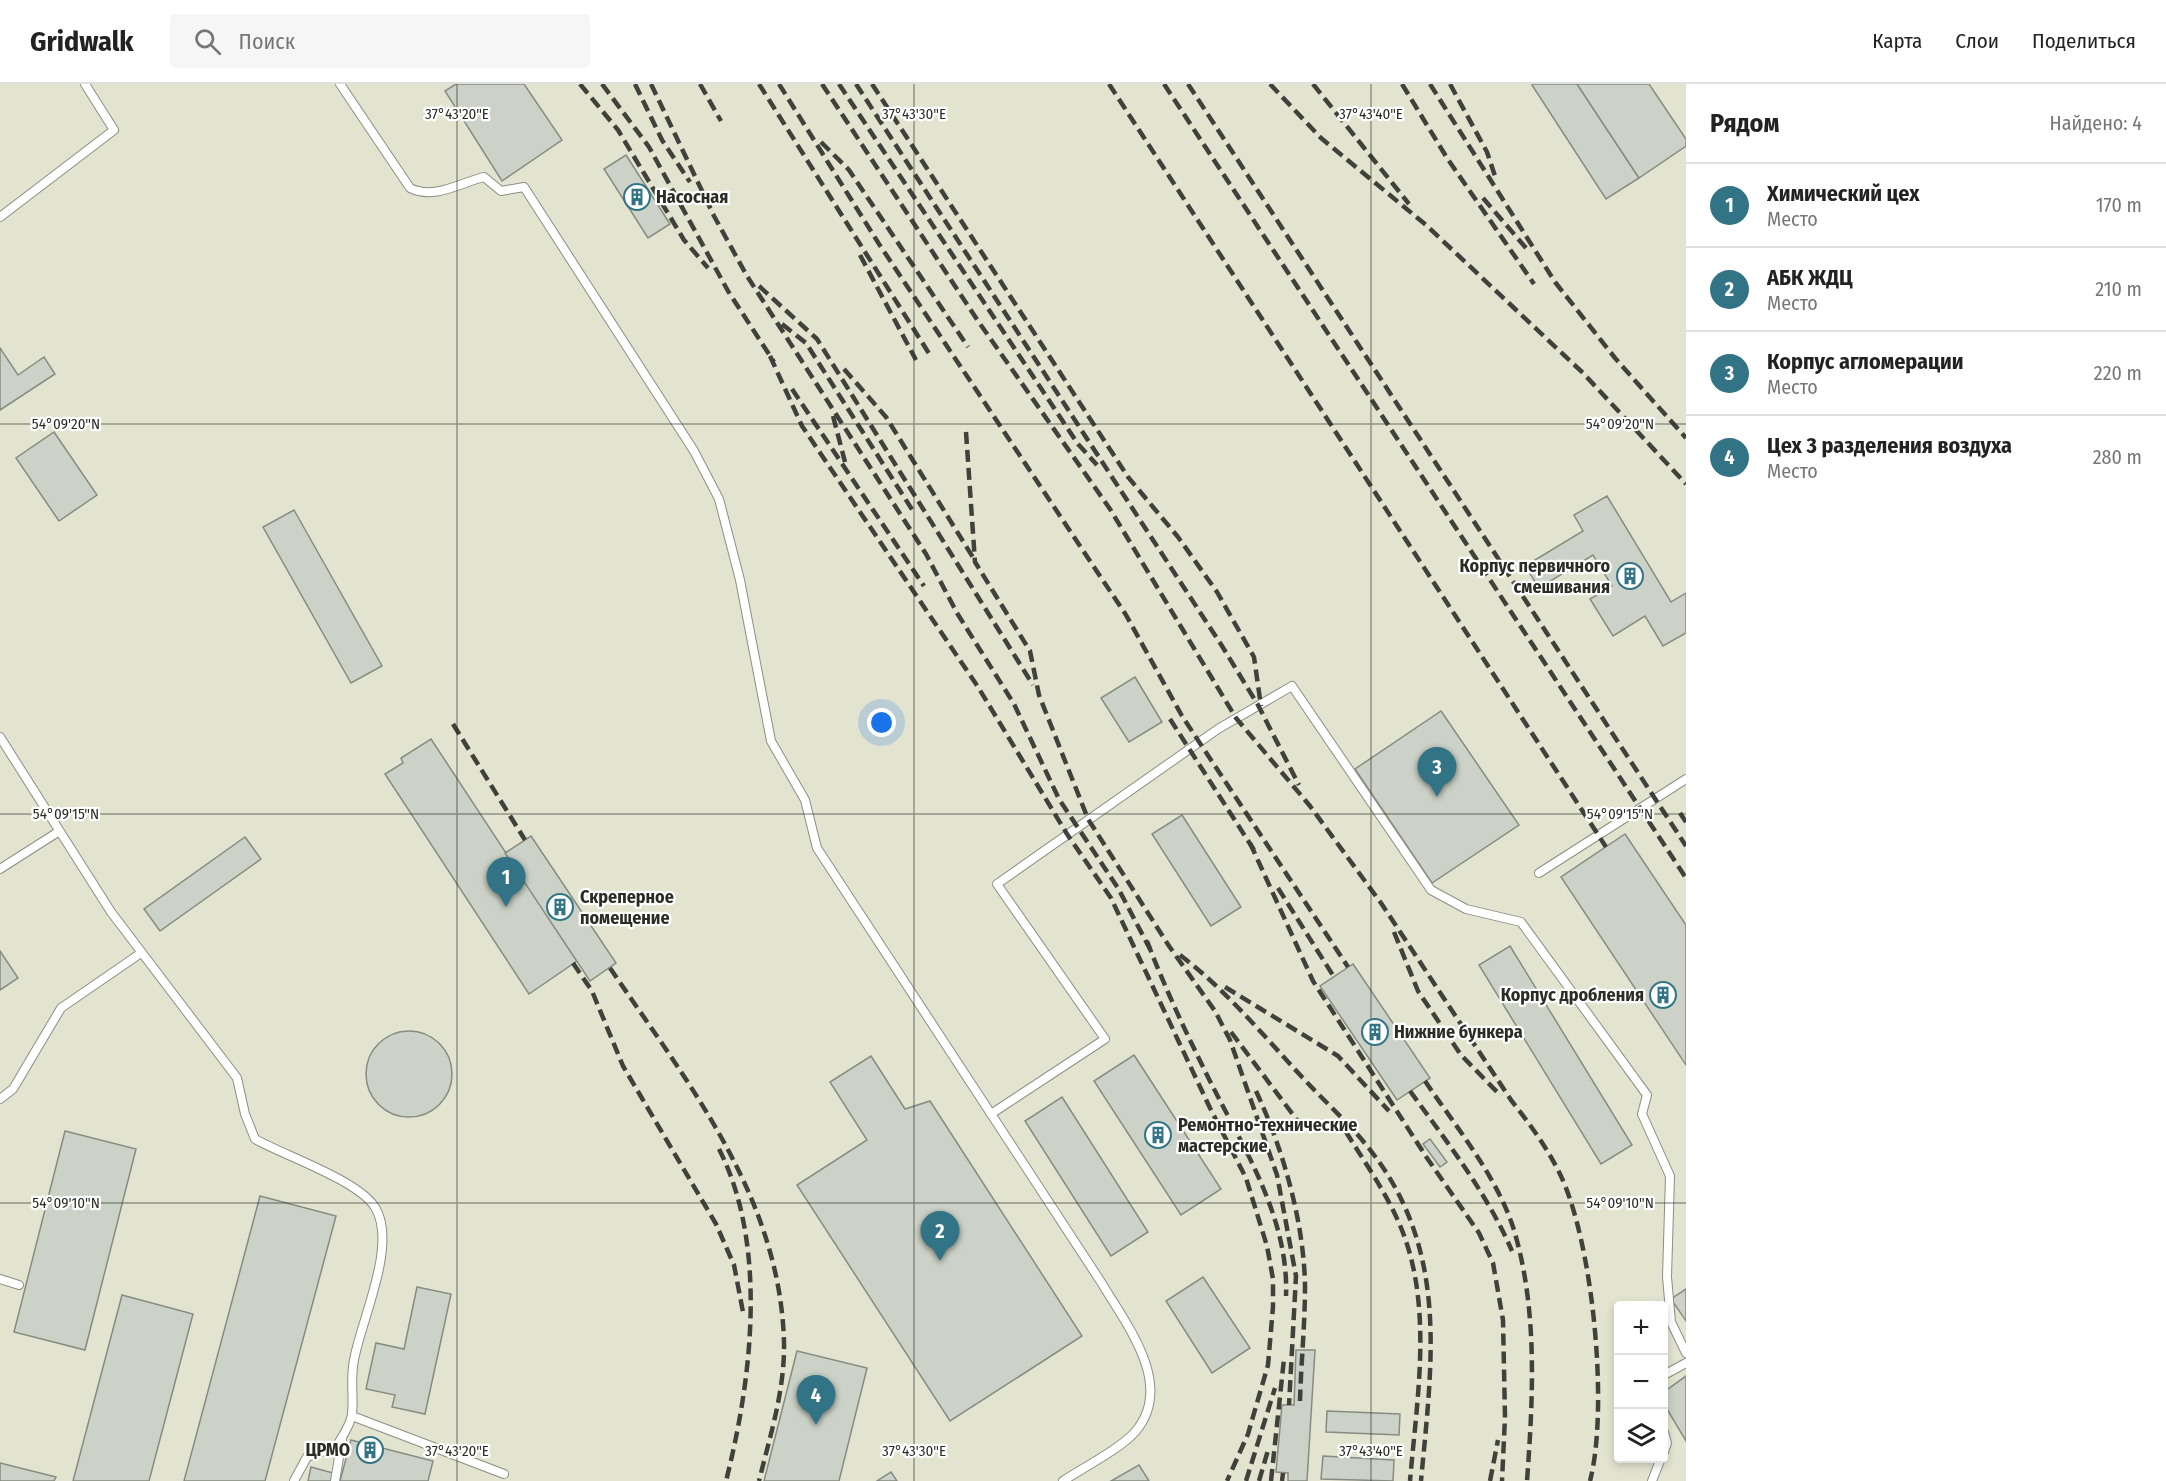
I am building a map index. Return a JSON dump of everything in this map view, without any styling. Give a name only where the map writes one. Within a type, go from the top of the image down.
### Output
[{"type":"lane","points":[[0,217],[114,130],[85,84]]},
{"type":"lane","points":[[340,84],[410,188],[420,193],[438,192],[484,177],[501,191],[524,187],[688,441],[719,499],[740,580],[771,741],[805,800],[817,848],[1101,1282],[1143,1353],[1151,1388],[1148,1407],[1136,1431],[1063,1481]]},
{"type":"lane","points":[[991,1114],[1105,1039],[997,884],[1218,729],[1292,686],[1431,890],[1466,909],[1521,922],[1647,1095],[1642,1114],[1670,1176],[1668,1277],[1671,1322],[1686,1353]]},
{"type":"lane","points":[[0,737],[58,832],[111,912],[237,1078],[245,1114],[255,1139],[362,1192],[377,1209],[383,1239],[377,1280],[353,1360],[350,1390],[352,1416],[336,1447],[307,1457],[294,1481]]},
{"type":"lane","points":[[1539,873],[1686,779]]},
{"type":"lane","points":[[0,869],[58,832]]},
{"type":"lane","points":[[0,1099],[13,1089],[61,1008],[141,952]]},
{"type":"lane","points":[[0,1279],[19,1285]]},
{"type":"lane","points":[[1668,1373],[1686,1363]]},
{"type":"lane","points":[[352,1416],[504,1474]]},
{"type":"lane","points":[[335,1481],[342,1435]]},
{"type":"lane","points":[[1652,1481],[1659,1463]]},
{"type":"shaded area","points":[[0,84],[1686,84],[1686,1481],[0,1481]]},
{"type":"building","points":[[456,84],[524,84],[562,140],[502,181],[445,91]]},
{"type":"building","points":[[1577,84],[1639,178],[1606,199],[1532,85]]},
{"type":"building","points":[[1577,84],[1649,84],[1686,139],[1686,146],[1639,178]]},
{"type":"building","name":"Насосная","points":[[626,155],[670,224],[648,238],[604,169]]},
{"type":"building","points":[[0,348],[18,375],[44,357],[55,374],[0,410]]},
{"type":"building","points":[[54,432],[97,495],[59,521],[16,458]]},
{"type":"building","name":"Корпус первичного смешивания","points":[[1607,496],[1671,602],[1686,593],[1686,633],[1663,646],[1645,616],[1613,636],[1590,599],[1612,586],[1593,555],[1539,588],[1525,566],[1583,531],[1574,515]]},
{"type":"building","points":[[294,510],[382,666],[351,683],[263,527]]},
{"type":"building","points":[[1135,677],[1162,722],[1129,742],[1101,698]]},
{"type":"building","points":[[1441,711],[1519,825],[1432,883],[1355,769]]},
{"type":"building","points":[[431,739],[577,961],[529,994],[385,774],[403,763],[401,758]]},
{"type":"building","points":[[1182,815],[1241,907],[1211,926],[1152,834]]},
{"type":"building","name":"Корпус дробления","points":[[1625,834],[1686,925],[1686,1065],[1561,877]]},
{"type":"building","name":"Скреперное помещение","points":[[531,836],[616,963],[590,981],[505,853]]},
{"type":"building","points":[[245,837],[261,859],[160,931],[144,909]]},
{"type":"building","points":[[1510,946],[1632,1145],[1601,1164],[1479,965]]},
{"type":"building","points":[[0,951],[18,978],[0,990]]},
{"type":"building","name":"Нижние бункера","points":[[1353,964],[1430,1078],[1397,1100],[1320,986]]},
{"type":"building","points":[[409,1031],[426,1034],[440,1043],[449,1057],[452,1074],[449,1091],[440,1105],[426,1114],[409,1117],[392,1114],[378,1105],[369,1091],[366,1074],[369,1057],[378,1043],[392,1034]]},
{"type":"building","name":"Ремонтно-технические мастерские","points":[[1134,1055],[1221,1189],[1181,1215],[1094,1081]]},
{"type":"building","points":[[871,1056],[905,1109],[930,1101],[1082,1336],[950,1421],[797,1185],[867,1140],[830,1082]]},
{"type":"building","points":[[1062,1097],[1148,1232],[1111,1256],[1025,1121]]},
{"type":"building","points":[[65,1131],[136,1149],[85,1350],[14,1332]]},
{"type":"building","points":[[1430,1139],[1447,1162],[1440,1167],[1423,1144]]},
{"type":"building","points":[[260,1196],[336,1216],[265,1481],[184,1481]]},
{"type":"building","points":[[1203,1277],[1250,1348],[1212,1373],[1166,1301]]},
{"type":"building","points":[[417,1287],[451,1294],[425,1414],[392,1407],[395,1395],[366,1389],[376,1343],[404,1349]]},
{"type":"building","points":[[1686,1289],[1686,1321],[1671,1299]]},
{"type":"building","points":[[122,1295],[193,1314],[149,1481],[73,1481]]},
{"type":"building","points":[[1296,1350],[1315,1350],[1307,1481],[1288,1481],[1288,1473],[1276,1472],[1282,1405],[1294,1405]]},
{"type":"building","points":[[797,1351],[867,1368],[839,1481],[764,1481]]},
{"type":"building","points":[[1686,1376],[1686,1441],[1668,1411],[1668,1389]]},
{"type":"building","points":[[1327,1411],[1400,1414],[1399,1435],[1326,1432]]},
{"type":"building","name":"ЦРМО","points":[[351,1440],[433,1461],[428,1481],[340,1481]]},
{"type":"building","points":[[1323,1456],[1394,1460],[1393,1481],[1321,1479]]},
{"type":"building","points":[[0,1463],[56,1477],[54,1481],[0,1481]]},
{"type":"building","points":[[1139,1465],[1149,1481],[1111,1481]]},
{"type":"building","points":[[311,1467],[333,1473],[331,1481],[308,1481]]},
{"type":"building","points":[[891,1472],[897,1481],[877,1481]]},
{"type":"railway","points":[[580,84],[618,130],[684,240],[708,268]]},
{"type":"railway","points":[[602,84],[649,147],[728,291],[774,362]]},
{"type":"railway","points":[[635,84],[662,140],[690,182]]},
{"type":"railway","points":[[651,84],[714,216],[747,276],[926,554],[957,613],[1014,704],[1059,799],[1118,888],[1150,949]]},
{"type":"railway","points":[[700,84],[721,121]]},
{"type":"railway","points":[[759,84],[930,355]]},
{"type":"railway","points":[[779,84],[879,244],[1126,615],[1182,716],[1348,967]]},
{"type":"railway","points":[[822,84],[978,321],[1110,509],[1236,718],[1310,806],[1381,903],[1554,1162],[1571,1202],[1589,1280],[1598,1369],[1596,1450],[1590,1481]]},
{"type":"railway","points":[[839,84],[1078,444],[1097,465]]},
{"type":"railway","points":[[856,84],[1222,646],[1258,705],[1299,785]]},
{"type":"railway","points":[[872,84],[1128,477],[1178,537],[1217,592],[1254,657],[1261,706]]},
{"type":"railway","points":[[1109,84],[1606,847]]},
{"type":"railway","points":[[1164,84],[1686,878]]},
{"type":"railway","points":[[1188,84],[1686,846]]},
{"type":"railway","points":[[1270,84],[1321,138],[1426,225],[1583,373],[1686,484]]},
{"type":"railway","points":[[1313,84],[1409,204]]},
{"type":"railway","points":[[1402,84],[1447,158],[1534,284]]},
{"type":"railway","points":[[1430,84],[1555,282],[1615,358],[1686,438]]},
{"type":"railway","points":[[1450,84],[1487,152],[1496,179]]},
{"type":"railway","points":[[821,142],[849,170],[968,347]]},
{"type":"railway","points":[[1483,198],[1526,248]]},
{"type":"railway","points":[[860,255],[916,360]]},
{"type":"railway","points":[[759,286],[817,339],[1033,685]]},
{"type":"railway","points":[[782,324],[806,343],[913,511]]},
{"type":"railway","points":[[770,356],[802,426],[978,687],[1067,834],[1111,898],[1210,1108],[1246,1178],[1267,1246],[1273,1279],[1273,1307],[1268,1365],[1248,1434],[1227,1481]]},
{"type":"railway","points":[[844,369],[886,417],[974,559]]},
{"type":"railway","points":[[792,389],[924,586]]},
{"type":"railway","points":[[833,416],[845,462]]},
{"type":"railway","points":[[966,432],[975,562],[1030,651],[1039,695],[1088,819],[1169,946],[1215,1011],[1230,1040],[1277,1175],[1296,1276],[1289,1405]]},
{"type":"railway","points":[[1170,719],[1254,850]]},
{"type":"railway","points":[[453,724],[525,840]]},
{"type":"railway","points":[[1680,813],[1686,822]]},
{"type":"railway","points":[[1250,843],[1313,981],[1427,1158],[1479,1233],[1493,1263],[1503,1320],[1505,1417],[1502,1481]]},
{"type":"railway","points":[[1278,888],[1334,977]]},
{"type":"railway","points":[[1394,932],[1418,991],[1461,1055],[1501,1096]]},
{"type":"railway","points":[[1147,941],[1187,1033],[1263,1187],[1280,1240],[1285,1268],[1286,1296]]},
{"type":"railway","points":[[1180,955],[1229,998],[1360,1137],[1394,1185],[1412,1224],[1423,1265],[1429,1307],[1431,1349],[1421,1481]]},
{"type":"railway","points":[[573,963],[592,991],[623,1066],[716,1224],[734,1265],[743,1312]]},
{"type":"railway","points":[[610,968],[670,1055],[725,1144],[748,1190],[766,1239],[779,1289],[784,1360],[776,1413],[759,1481]]},
{"type":"railway","points":[[1225,987],[1338,1056],[1389,1111]]},
{"type":"railway","points":[[1231,1032],[1297,1120]]},
{"type":"railway","points":[[1425,1081],[1487,1171],[1507,1210],[1522,1261],[1532,1355],[1527,1481]]},
{"type":"railway","points":[[1256,1091],[1283,1161],[1301,1237],[1305,1286],[1300,1401]]},
{"type":"railway","points":[[1410,1091],[1478,1188],[1512,1251]]},
{"type":"railway","points":[[1346,1132],[1381,1188],[1399,1223],[1410,1254],[1416,1285],[1420,1318],[1419,1384],[1410,1481]]},
{"type":"railway","points":[[719,1149],[734,1187],[744,1227],[750,1269],[751,1313],[743,1400],[726,1481]]},
{"type":"railway","points":[[1271,1481],[1284,1359]]},
{"type":"railway","points":[[1246,1481],[1275,1388]]},
{"type":"railway","points":[[1490,1481],[1498,1440]]},
{"type":"railway","points":[[1259,1481],[1269,1447]]},
{"type":"railway","points":[[1282,1481],[1283,1473]]},
{"type":"place","name":"Насосная","points":[[637,197]]},
{"type":"place","name":"Корпус первичного смешивания","points":[[1630,576]]},
{"type":"place","name":"Корпус агломерации","points":[[1437,797]]},
{"type":"place","name":"Химический цех","points":[[506,907]]},
{"type":"place","name":"Скреперное помещение","points":[[560,907]]},
{"type":"place","name":"Корпус дробления","points":[[1663,995]]},
{"type":"place","name":"Нижние бункера","points":[[1375,1032]]},
{"type":"place","name":"Ремонтно-технические мастерские","points":[[1158,1135]]},
{"type":"place","name":"АБК ЖДЦ","points":[[940,1261]]},
{"type":"place","name":"Цех 3 разделения воздуха","points":[[816,1425]]},
{"type":"place","name":"ЦРМО","points":[[370,1450]]}]
